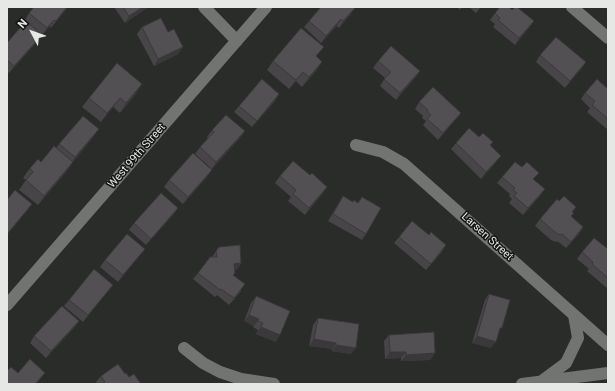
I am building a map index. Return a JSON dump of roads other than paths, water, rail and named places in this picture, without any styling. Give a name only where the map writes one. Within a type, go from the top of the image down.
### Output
[{"type":"street","points":[[204,7],[237,41]]},
{"type":"street","name":"West 99th Street","points":[[7,306],[266,7]]},
{"type":"street","points":[[572,7],[608,38]]},
{"type":"street","name":"Larsen Street","points":[[356,145],[383,152],[404,164],[608,345]]},
{"type":"street","points":[[542,381],[566,363],[578,338],[574,315]]},
{"type":"street","points":[[184,348],[203,363],[220,372],[241,379],[274,384]]},
{"type":"street","points":[[522,384],[608,372]]}]
